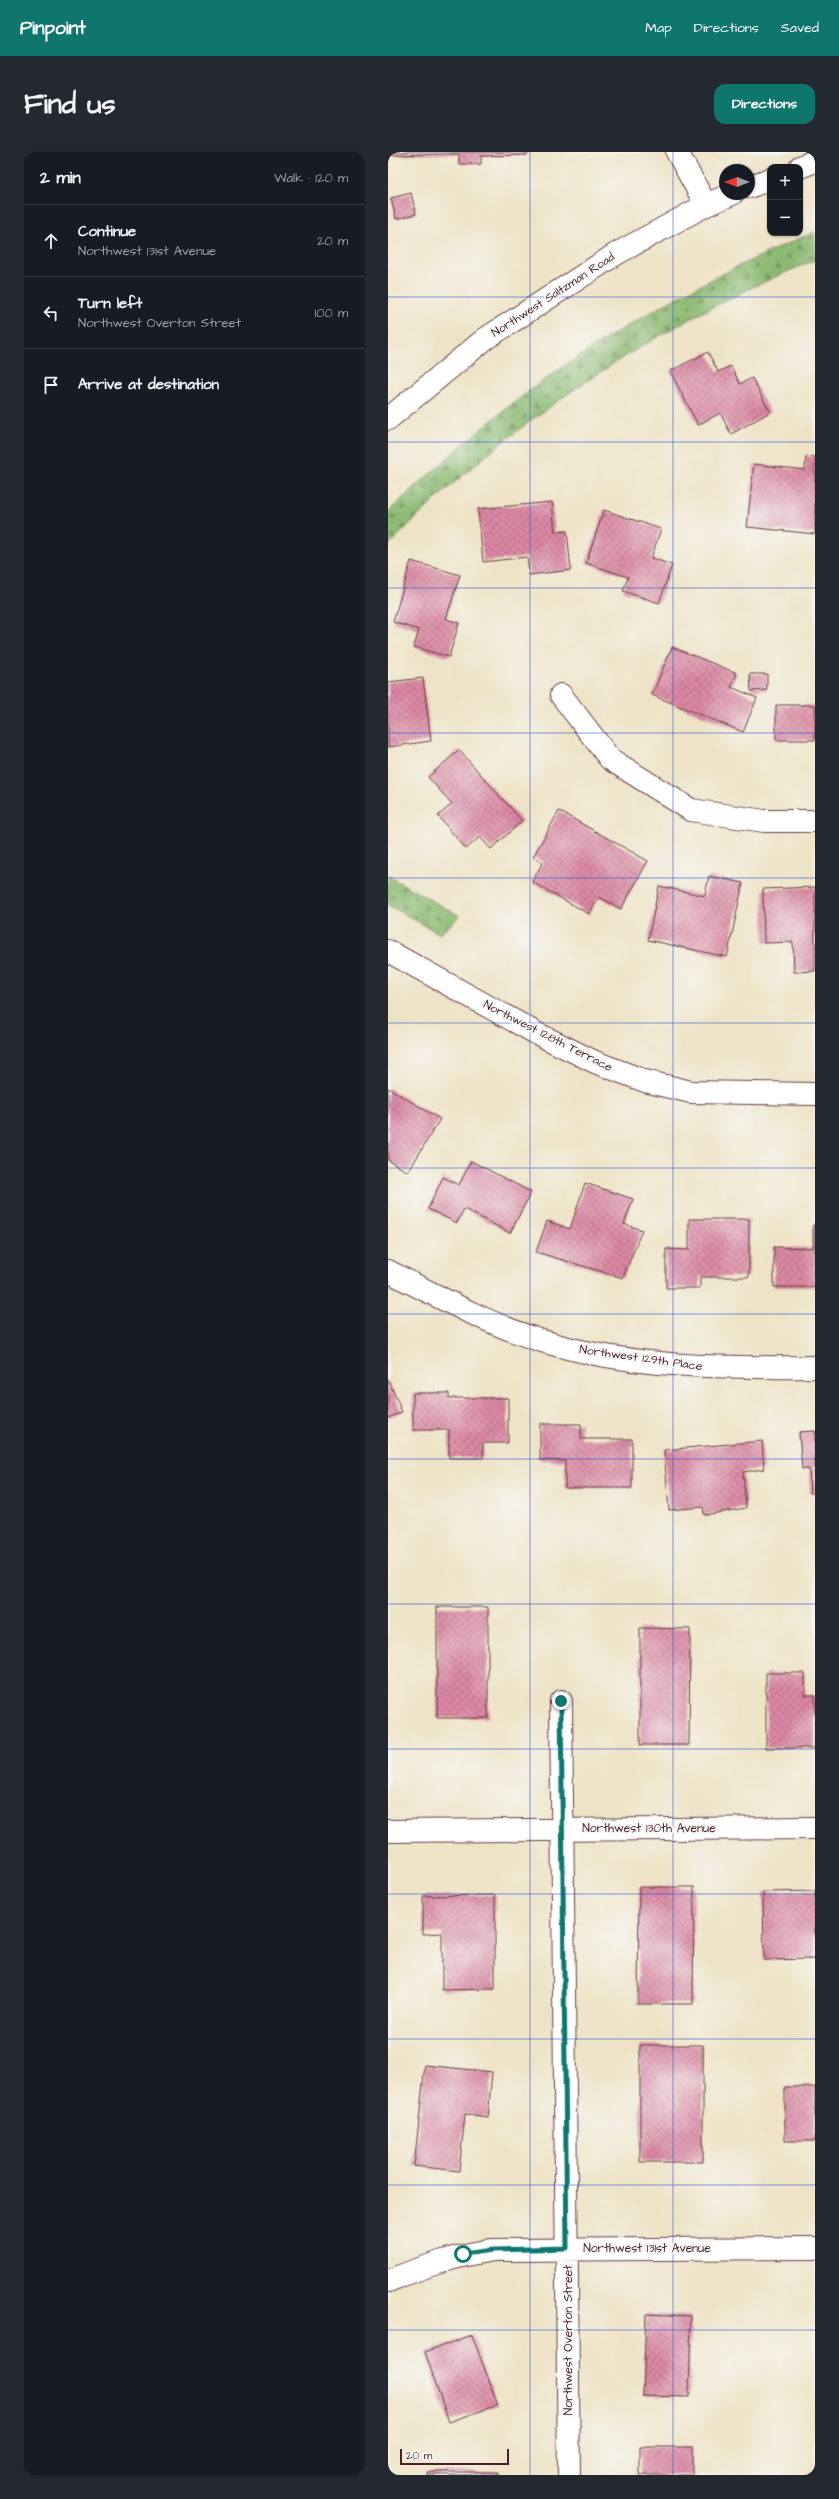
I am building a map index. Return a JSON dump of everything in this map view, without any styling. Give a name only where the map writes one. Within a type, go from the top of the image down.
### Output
[{"type":"street","points":[[677,152],[706,205]]},
{"type":"street","points":[[803,166],[815,161]]},
{"type":"street","points":[[755,185],[767,180]]},
{"type":"street","name":"Northwest Saltzman Road","points":[[388,419],[485,339],[616,254],[706,205],[719,200]]},
{"type":"street","points":[[561,695],[610,759],[691,810],[764,821],[815,821]]},
{"type":"street","name":"Northwest 128th Terrace","points":[[388,951],[536,1033],[595,1062],[645,1081],[691,1092],[815,1094]]},
{"type":"street","name":"Northwest 129th Place","points":[[388,1271],[479,1318],[540,1340],[592,1353],[726,1368],[815,1367]]},
{"type":"street","name":"Northwest Overton Street","points":[[561,1701],[569,2475]]},
{"type":"street","name":"Northwest 130th Avenue","points":[[388,1831],[562,1828],[815,1828]]},
{"type":"street","name":"Northwest 131st Avenue","points":[[388,2281],[425,2266],[463,2254],[493,2250],[567,2248],[815,2248]]},
{"type":"green space","points":[[815,232],[815,260],[698,314],[642,346],[587,381],[534,418],[483,458],[434,501],[388,546],[388,512],[481,429],[540,383],[606,339],[673,300],[743,264]]},
{"type":"green space","points":[[388,876],[460,916],[440,934],[388,905]]},
{"type":"building","points":[[388,152],[527,152],[527,155],[481,156],[481,164],[459,164],[459,154],[388,155]]},
{"type":"building","points":[[411,193],[416,214],[396,219],[391,198]]},
{"type":"building","points":[[708,352],[718,372],[731,366],[740,384],[752,378],[770,412],[731,434],[720,413],[698,425],[670,371]]},
{"type":"building","points":[[806,456],[815,457],[815,534],[747,527],[754,464],[805,470]]},
{"type":"building","points":[[552,502],[555,532],[567,531],[571,570],[529,575],[527,557],[483,562],[478,509]]},
{"type":"building","points":[[604,510],[661,529],[651,558],[672,565],[659,603],[623,591],[628,577],[586,563]]},
{"type":"building","points":[[411,561],[460,575],[446,619],[459,623],[449,657],[414,647],[419,630],[393,622]]},
{"type":"building","points":[[672,647],[737,673],[731,687],[757,698],[743,732],[652,695]]},
{"type":"building","points":[[750,674],[767,674],[767,690],[751,691]]},
{"type":"building","points":[[423,678],[431,741],[388,747],[388,682]]},
{"type":"building","points":[[776,705],[815,705],[815,740],[776,740]]},
{"type":"building","points":[[459,750],[522,821],[491,849],[480,837],[466,849],[438,816],[452,804],[428,777]]},
{"type":"building","points":[[559,811],[648,861],[621,909],[599,897],[589,914],[532,882],[543,862],[533,857]]},
{"type":"building","points":[[709,876],[743,883],[727,957],[648,940],[659,886],[705,896]]},
{"type":"building","points":[[815,887],[815,971],[794,972],[793,942],[764,943],[763,889]]},
{"type":"building","points":[[388,1088],[440,1119],[408,1172],[388,1160]]},
{"type":"building","points":[[471,1161],[531,1192],[510,1233],[464,1209],[457,1223],[428,1209],[443,1177],[459,1185]]},
{"type":"building","points":[[585,1183],[633,1199],[624,1224],[642,1230],[623,1278],[536,1252],[547,1221],[570,1229]]},
{"type":"building","points":[[689,1219],[749,1219],[749,1277],[700,1277],[700,1288],[666,1288],[666,1249],[689,1250]]},
{"type":"building","points":[[813,1225],[815,1225],[815,1287],[774,1287],[774,1247],[813,1248]]},
{"type":"building","points":[[388,1379],[402,1412],[388,1418]]},
{"type":"building","points":[[413,1393],[449,1393],[449,1398],[508,1398],[508,1443],[483,1443],[483,1458],[449,1458],[449,1430],[413,1430]]},
{"type":"building","points":[[540,1424],[581,1424],[581,1439],[632,1439],[632,1488],[565,1488],[565,1461],[540,1460]]},
{"type":"building","points":[[815,1431],[815,1493],[810,1493],[809,1469],[802,1469],[799,1432]]},
{"type":"building","points":[[762,1441],[764,1469],[743,1472],[746,1508],[704,1515],[703,1507],[669,1510],[664,1450]]},
{"type":"building","points":[[437,1607],[488,1607],[488,1718],[437,1718]]},
{"type":"building","points":[[640,1628],[690,1629],[689,1745],[640,1745]]},
{"type":"building","points":[[766,1673],[805,1673],[805,1695],[815,1695],[815,1748],[766,1748]]},
{"type":"building","points":[[639,1887],[694,1887],[693,2004],[638,2004]]},
{"type":"building","points":[[815,1891],[815,1959],[764,1960],[763,1892]]},
{"type":"building","points":[[495,1895],[495,1989],[442,1990],[442,1933],[423,1934],[423,1896]]},
{"type":"building","points":[[640,2045],[703,2045],[703,2162],[640,2162]]},
{"type":"building","points":[[425,2065],[492,2072],[488,2117],[465,2114],[459,2171],[414,2166]]},
{"type":"building","points":[[785,2087],[815,2087],[815,2141],[785,2141]]},
{"type":"building","points":[[646,2314],[691,2316],[689,2397],[643,2396]]},
{"type":"building","points":[[472,2335],[498,2405],[449,2422],[425,2352]]},
{"type":"building","points":[[640,2447],[692,2447],[692,2475],[640,2475]]},
{"type":"building","points":[[427,2472],[499,2472],[499,2475],[427,2475]]},
{"type":"route","points":[[463,2254],[493,2250],[567,2248],[561,1701]]}]
